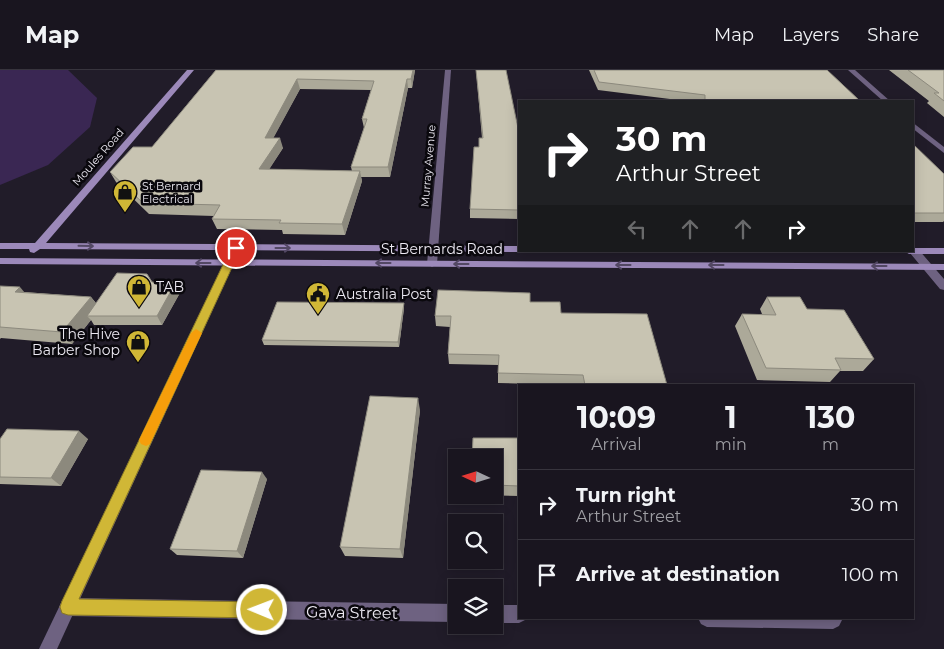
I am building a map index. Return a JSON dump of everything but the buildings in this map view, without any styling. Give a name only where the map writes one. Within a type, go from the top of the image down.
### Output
[{"type":"main road","name":"Moules Road","points":[[24,261],[191,70]]},
{"type":"main road","name":"St Bernards Road","points":[[0,246],[518,249]]},
{"type":"main road","points":[[914,251],[944,252]]},
{"type":"main road","name":"St Bernards Road","points":[[0,261],[944,267]]},
{"type":"street","name":"Murray Avenue","points":[[432,264],[448,70]]},
{"type":"street","points":[[851,70],[886,100]]},
{"type":"street","points":[[914,126],[944,151]]},
{"type":"street","points":[[48,649],[236,248]]},
{"type":"street","points":[[913,252],[944,286]]},
{"type":"street","name":"Gava Street","points":[[68,607],[448,613]]},
{"type":"street","points":[[503,614],[518,614]]},
{"type":"street","points":[[770,619],[833,620]]},
{"type":"shaded area","points":[[0,70],[68,70],[97,98],[90,127],[48,165],[0,185]]},
{"type":"slow traffic","points":[[146,440],[196,333]]},
{"type":"place","name":"St Bernard Electrical","points":[[125,213]]},
{"type":"place","name":"TAB","points":[[139,308]]},
{"type":"place","name":"Australia Post","points":[[318,315]]},
{"type":"place","name":"The Hive Barber Shop","points":[[138,363]]},
{"type":"route","points":[[236,248],[68,607],[262,610]]}]
